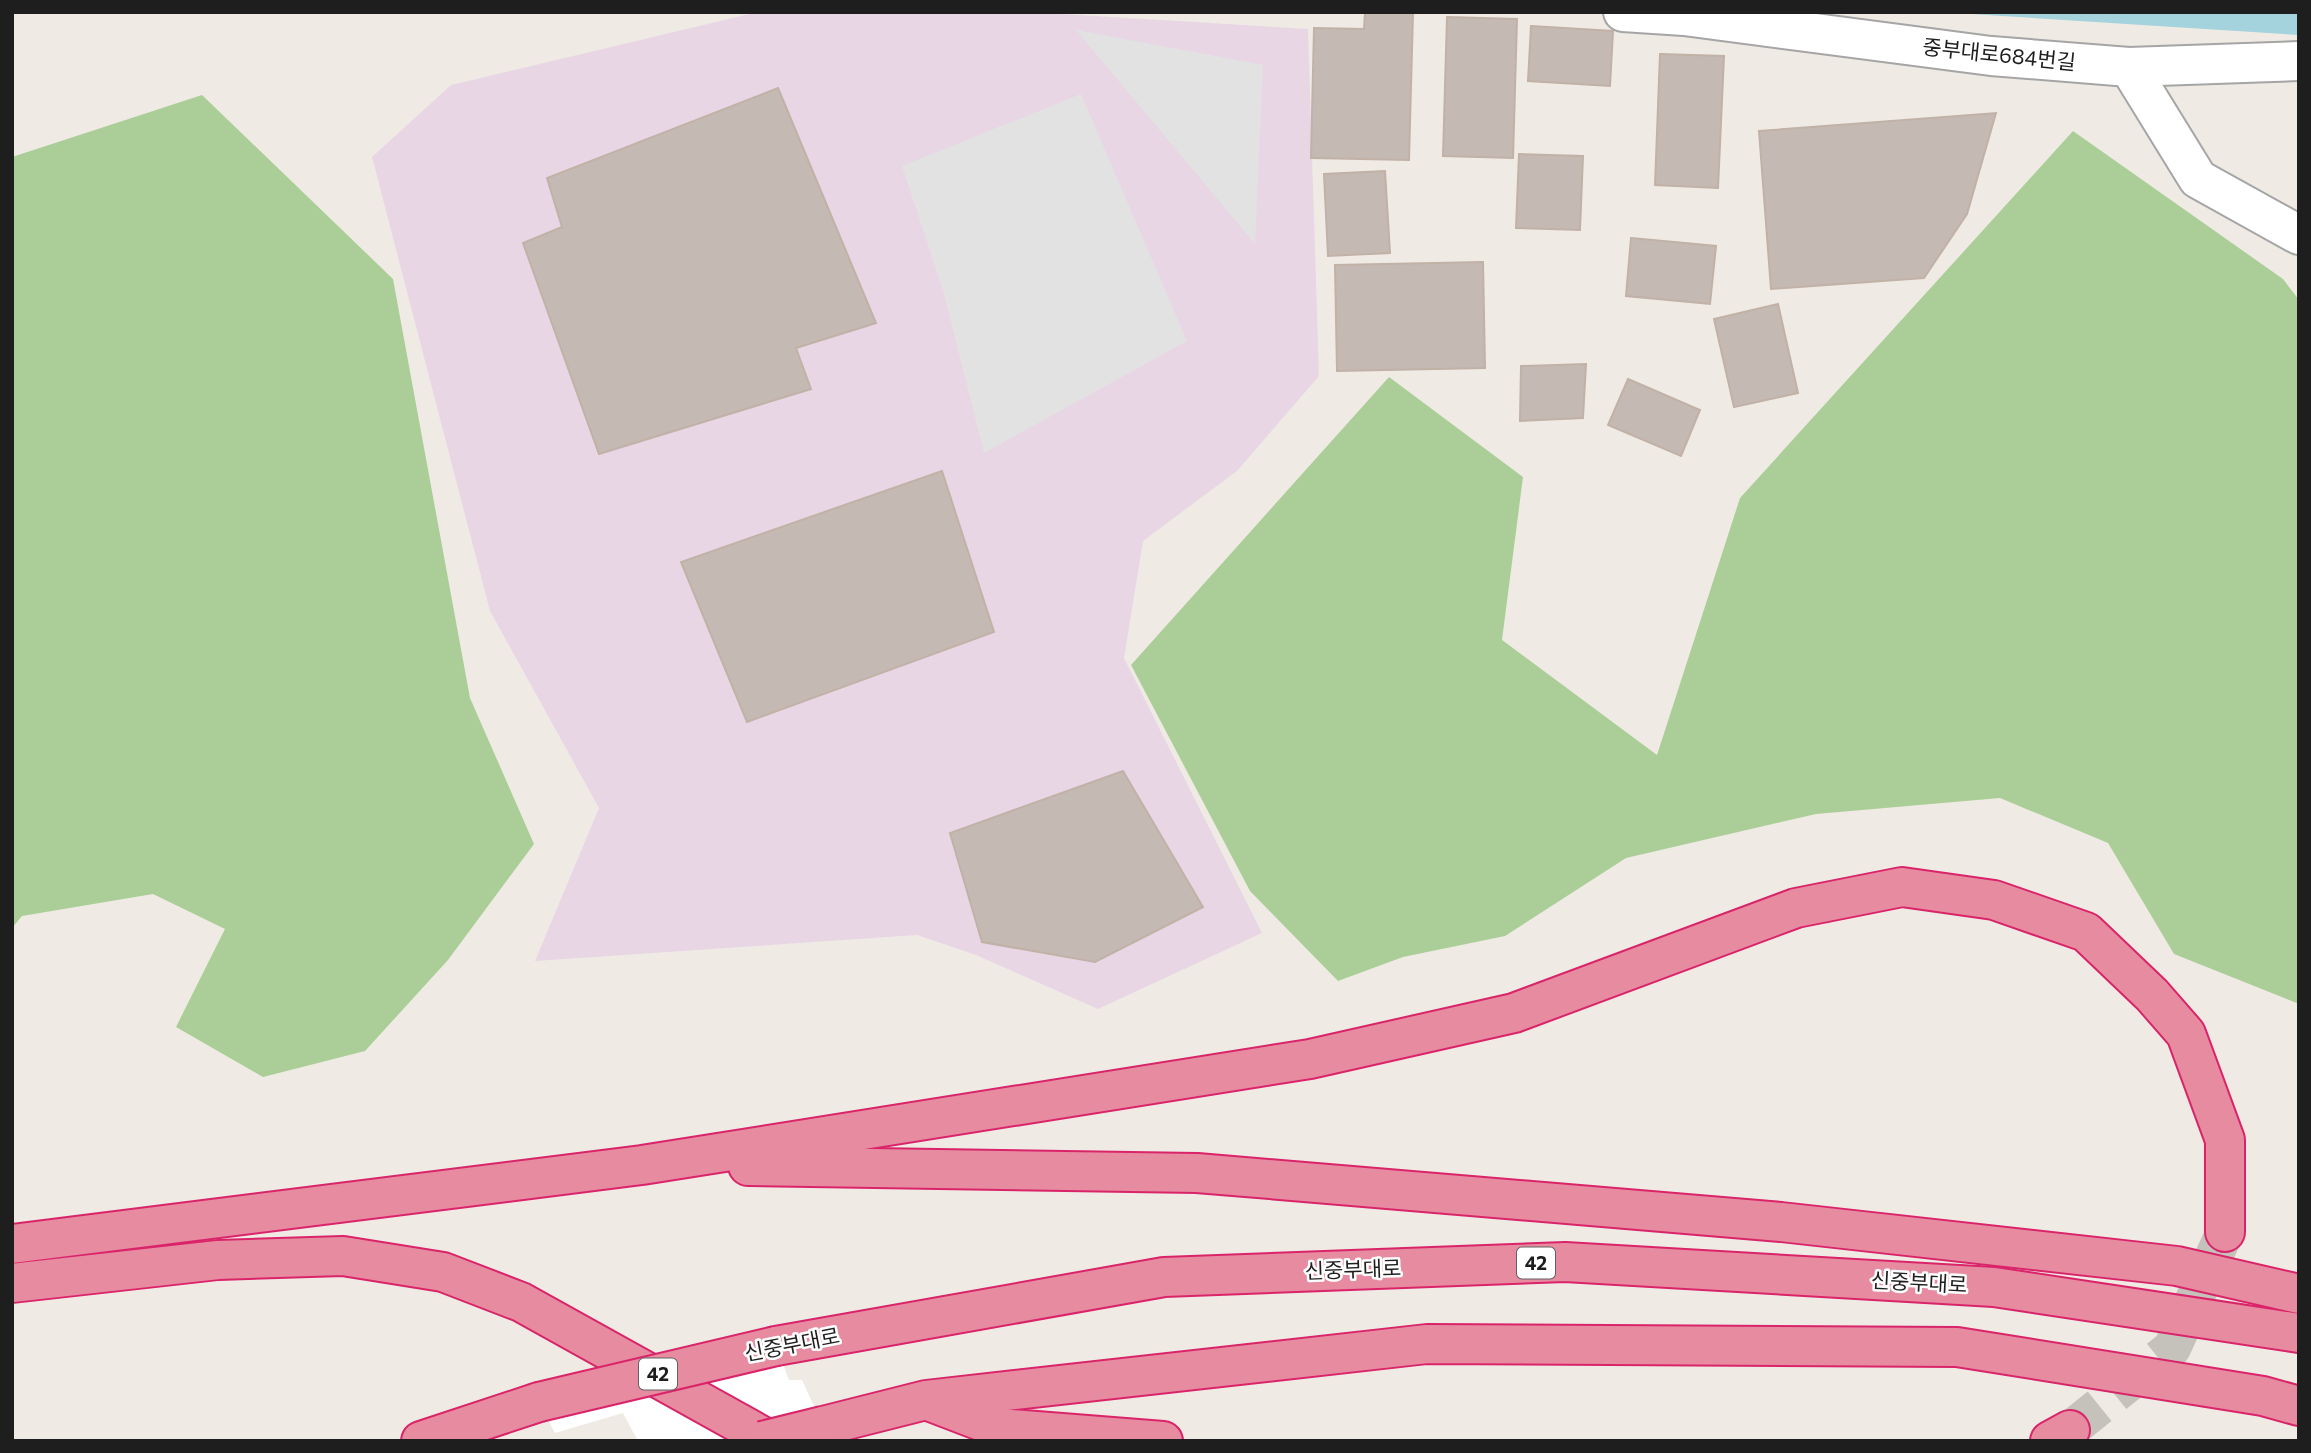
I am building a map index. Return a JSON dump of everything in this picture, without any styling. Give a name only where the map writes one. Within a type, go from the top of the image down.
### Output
[{"type":"highway","points":[[12,1244],[642,1165],[1310,1059],[1514,1013],[1796,908],[1902,887],[1994,900],[2086,932],[2151,995],[2186,1034],[2225,1140],[2225,1232]]},
{"type":"highway","points":[[642,1165],[1197,1172],[1836,1228],[2177,1266],[2299,1294]]},
{"type":"highway","points":[[12,1283],[218,1260],[343,1256],[443,1272],[521,1302],[771,1441]]},
{"type":"highway","name":"신중부대로","points":[[421,1441],[539,1402],[776,1346],[1164,1277],[1565,1262],[1994,1287],[2299,1334]]},
{"type":"highway","points":[[762,1441],[926,1400],[1427,1344],[1957,1347],[2263,1396],[2299,1406]]},
{"type":"highway","points":[[926,1400],[999,1428],[1163,1441]]},
{"type":"lane","name":"중부대로684번길","points":[[1623,12],[1868,26],[1991,56],[2129,67],[2299,61]]},
{"type":"lane","points":[[2129,67],[2198,179],[2299,235]]},
{"type":"shaded area","points":[[758,12],[1029,12],[1308,29],[1319,376],[1237,471],[1143,541],[1124,658],[1262,933],[1098,1009],[976,955],[917,935],[535,961],[599,808],[490,611],[372,157],[451,85]]},
{"type":"shaded area","points":[[1076,30],[1263,65],[1255,244]]},
{"type":"shaded area","points":[[1081,94],[1187,341],[984,453],[943,290],[902,166]]},
{"type":"green space","points":[[202,95],[393,279],[470,698],[534,844],[448,960],[365,1051],[263,1077],[176,1027],[225,929],[153,894],[22,916],[12,928],[12,157]]},
{"type":"green space","points":[[2073,131],[2283,279],[2299,300],[2299,1004],[2174,954],[2108,843],[2000,798],[1816,814],[1626,858],[1505,936],[1403,957],[1338,981],[1250,891],[1131,665],[1389,377],[1523,477],[1502,640],[1657,755],[1740,498]]},
{"type":"water","points":[[1940,12],[2299,12],[2299,35]]},
{"type":"pier","points":[[771,1333],[789,1380],[802,1380],[830,1441],[638,1441],[623,1413],[555,1433],[532,1388]]},
{"type":"building","points":[[1365,12],[1413,12],[1409,160],[1311,158],[1314,28],[1364,29]]},
{"type":"building","points":[[1447,17],[1517,19],[1513,158],[1443,156]]},
{"type":"building","points":[[1531,26],[1613,31],[1610,86],[1528,81]]},
{"type":"building","points":[[1660,54],[1724,56],[1718,188],[1655,185]]},
{"type":"building","points":[[778,88],[876,323],[796,348],[811,389],[599,454],[523,243],[562,227],[547,178]]},
{"type":"building","points":[[1996,113],[1967,214],[1924,278],[1771,289],[1759,131]]},
{"type":"building","points":[[1519,154],[1583,156],[1580,230],[1516,228]]},
{"type":"building","points":[[1385,171],[1390,253],[1328,256],[1324,174]]},
{"type":"building","points":[[1631,238],[1716,246],[1710,304],[1626,296]]},
{"type":"building","points":[[1483,262],[1485,368],[1337,371],[1335,265]]},
{"type":"building","points":[[1778,304],[1798,393],[1734,407],[1714,319]]},
{"type":"building","points":[[1586,364],[1583,418],[1520,421],[1521,366]]},
{"type":"building","points":[[1628,379],[1700,410],[1681,456],[1608,425]]},
{"type":"building","points":[[942,471],[994,632],[747,722],[681,562]]},
{"type":"building","points":[[1123,771],[1203,907],[1095,962],[982,942],[950,833]]},
{"type":"tunnel","points":[[2070,1430],[2172,1348],[2225,1232]]}]
